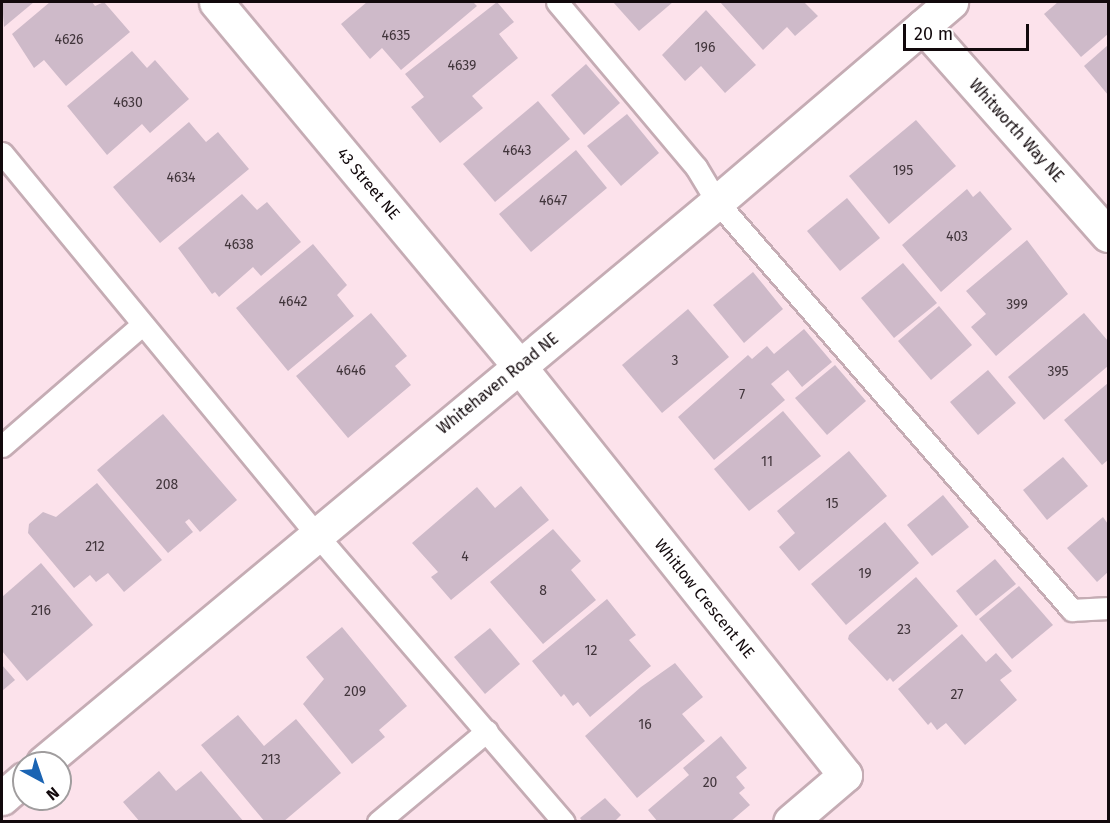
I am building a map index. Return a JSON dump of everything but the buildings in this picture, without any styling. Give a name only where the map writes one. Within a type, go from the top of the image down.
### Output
[{"type":"street","name":"43 Street NE","points":[[216,2],[519,366]]},
{"type":"street","name":"Whitehaven Road NE","points":[[57,751],[717,202],[951,2]]},
{"type":"street","name":"Whitworth Way NE","points":[[923,27],[1108,235]]},
{"type":"street","name":"Whitlow Crescent NE","points":[[519,366],[845,775],[790,822]]},
{"type":"lane","points":[[558,2],[696,166],[717,202],[1072,610],[1108,608]]},
{"type":"lane","points":[[2,153],[316,534],[564,822]]},
{"type":"lane","points":[[2,446],[143,324]]},
{"type":"lane","points":[[378,822],[487,730]]}]
